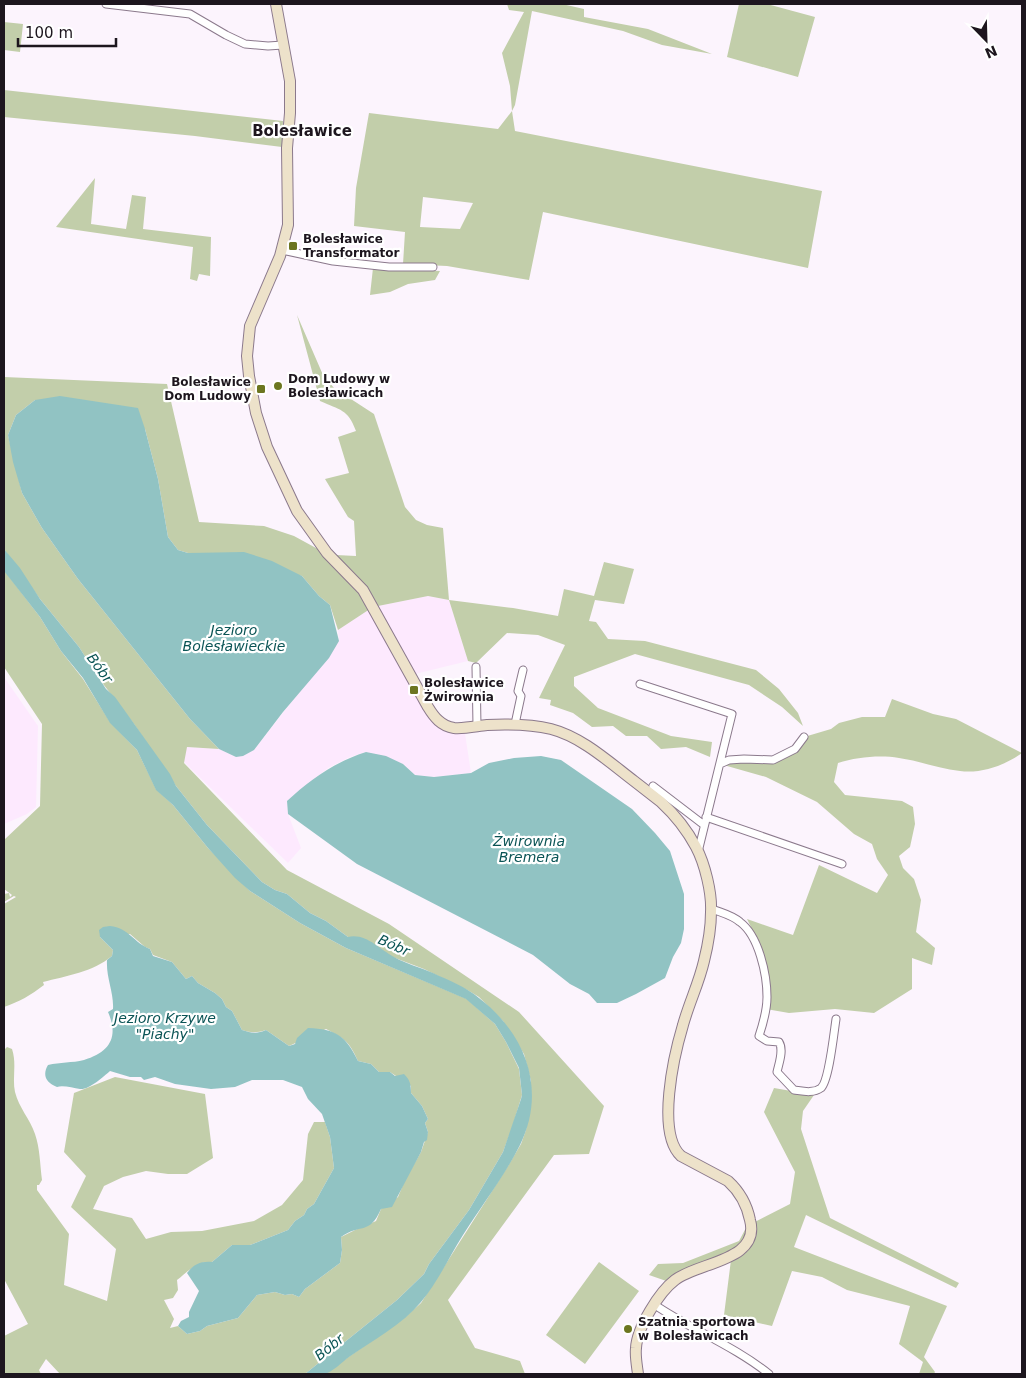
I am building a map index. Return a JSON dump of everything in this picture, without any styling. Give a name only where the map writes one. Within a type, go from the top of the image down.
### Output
[{"type":"street","points":[[106,4],[190,14],[245,44],[283,45]]},
{"type":"street","points":[[276,4],[288,70],[290,97],[287,148],[288,225],[282,250],[250,326],[247,342],[249,376],[253,400],[267,446],[295,507],[304,523],[327,553],[363,590],[433,714],[439,721],[453,728],[515,724],[554,730],[585,746],[662,803],[686,830],[698,852],[706,878],[712,909],[704,960],[682,1026],[675,1057],[669,1098],[669,1127],[671,1142],[676,1152],[694,1165],[728,1181],[733,1186],[747,1211],[752,1232],[746,1245],[733,1254],[673,1280],[665,1289],[640,1330],[636,1347],[638,1374]]},
{"type":"street","points":[[282,250],[333,261],[389,267],[433,268]]},
{"type":"street","points":[[476,667],[476,726]]},
{"type":"street","points":[[515,724],[521,696],[518,691],[523,670]]},
{"type":"street","points":[[640,684],[732,714],[698,852]]},
{"type":"street","points":[[720,764],[729,760],[744,758],[772,760],[795,749],[804,737]]},
{"type":"street","points":[[653,786],[704,825]]},
{"type":"street","points":[[706,817],[842,864]]},
{"type":"street","points":[[712,909],[729,915],[742,923],[752,936],[764,969],[767,997],[759,1036],[767,1041],[779,1042],[781,1045],[777,1072],[794,1090],[813,1092],[820,1089],[824,1084],[836,1019]]},
{"type":"street","points":[[655,1305],[731,1349],[769,1374]]},
{"type":"shaded area","points":[[428,596],[449,600],[468,661],[411,675],[439,721],[464,727],[471,773],[434,777],[415,775],[403,764],[366,752],[350,757],[328,768],[287,801],[288,814],[301,848],[288,863],[184,762],[186,747],[219,749],[236,757],[254,750],[339,641],[338,630],[373,607]]},
{"type":"shaded area","points":[[4,677],[38,726],[36,807],[27,814],[4,824]]},
{"type":"green space","points":[[507,4],[562,4],[584,9],[584,17],[648,29],[712,54],[662,45],[623,31],[532,11],[515,105],[512,111],[510,86],[502,53],[524,12],[509,10]]},
{"type":"green space","points":[[739,4],[767,4],[815,17],[798,77],[727,57]]},
{"type":"green space","points":[[4,22],[23,24],[20,52],[4,50]]},
{"type":"green space","points":[[4,90],[283,121],[282,147],[195,136],[4,117]]},
{"type":"green space","points":[[512,111],[515,131],[822,191],[808,268],[543,212],[529,280],[447,266],[403,264],[405,232],[354,226],[356,188],[369,113],[498,129]],"holes":[[[423,197],[473,203],[460,229],[420,227]]]},
{"type":"green space","points":[[95,178],[91,224],[126,229],[132,195],[146,197],[143,229],[211,237],[210,276],[199,274],[197,281],[190,279],[193,247],[56,227]]},
{"type":"green space","points":[[373,268],[440,271],[435,280],[408,284],[390,292],[370,295]]},
{"type":"green space","points":[[297,315],[323,375],[334,388],[374,414],[405,507],[416,520],[427,525],[443,528],[449,600],[428,596],[373,607],[338,630],[330,605],[319,596],[302,576],[205,553],[188,553],[178,550],[168,537],[158,479],[145,429],[35,400],[16,415],[8,435],[22,493],[42,528],[78,579],[190,719],[219,749],[187,747],[184,763],[287,870],[389,924],[519,1012],[604,1106],[589,1154],[554,1155],[448,1300],[475,1348],[520,1361],[525,1374],[324,1374],[403,1319],[421,1303],[508,1166],[521,1144],[526,1130],[531,1081],[524,1054],[503,1021],[479,997],[424,969],[348,937],[326,921],[310,913],[287,894],[275,890],[262,882],[207,825],[176,786],[134,724],[100,680],[79,647],[40,599],[4,549],[4,377],[167,384],[199,522],[264,526],[294,536],[316,548],[336,555],[356,556],[354,521],[348,517],[325,479],[349,473],[338,437],[356,431],[346,414],[320,401]]},
{"type":"green space","points":[[604,562],[634,569],[624,604],[595,600],[589,621],[596,622],[608,639],[645,641],[756,670],[779,689],[798,713],[803,726],[782,707],[749,685],[635,654],[574,677],[574,686],[598,708],[671,736],[712,742],[710,757],[686,747],[661,749],[647,736],[626,736],[613,726],[592,727],[573,713],[550,705],[551,700],[539,698],[565,645],[538,635],[507,633],[476,663],[468,661],[449,600],[558,616],[564,589],[594,596]]},
{"type":"green space","points":[[4,570],[40,617],[110,722],[137,750],[156,789],[173,805],[208,848],[250,891],[300,923],[346,948],[467,999],[495,1024],[519,1069],[522,1095],[512,1128],[503,1152],[469,1210],[429,1264],[424,1274],[397,1300],[305,1374],[60,1374],[46,1359],[39,1370],[41,1374],[4,1374],[4,1336],[28,1324],[4,1279],[4,1050],[7,1047],[12,1049],[15,1092],[37,1139],[42,1180],[37,1185],[37,1190],[69,1234],[64,1285],[107,1301],[116,1249],[71,1207],[86,1176],[64,1152],[74,1093],[115,1077],[205,1094],[213,1158],[187,1174],[146,1171],[123,1177],[104,1186],[93,1209],[132,1218],[146,1239],[171,1232],[202,1231],[254,1221],[282,1205],[303,1180],[308,1134],[314,1122],[325,1122],[330,1137],[334,1168],[314,1204],[307,1209],[304,1215],[295,1221],[288,1230],[250,1245],[232,1245],[212,1262],[197,1265],[177,1280],[178,1290],[173,1298],[164,1300],[174,1319],[170,1328],[178,1326],[187,1334],[200,1331],[207,1326],[238,1318],[257,1295],[275,1292],[285,1295],[292,1294],[299,1297],[305,1289],[340,1263],[341,1237],[376,1221],[381,1209],[398,1197],[405,1180],[421,1152],[428,1132],[425,1123],[428,1119],[422,1106],[411,1093],[411,1086],[390,1072],[379,1072],[371,1064],[358,1061],[346,1041],[338,1035],[326,1029],[289,1046],[266,1030],[248,1032],[242,1030],[232,1011],[226,1007],[222,999],[215,993],[198,983],[192,976],[186,979],[172,962],[153,955],[150,949],[130,934],[100,937],[113,950],[112,956],[96,966],[79,973],[43,982],[44,985],[30,995],[4,1007],[4,904],[16,897],[14,896],[4,902],[4,894],[9,893],[10,897],[12,895],[4,889],[4,840],[40,806],[42,724],[4,667]]},
{"type":"green space","points":[[892,699],[933,714],[956,719],[1022,753],[1001,765],[985,770],[968,772],[892,757],[868,757],[838,763],[834,782],[845,795],[902,801],[913,807],[915,824],[910,847],[899,856],[903,868],[914,879],[921,900],[916,932],[935,948],[932,965],[912,958],[912,989],[874,1013],[835,1009],[789,1013],[766,1009],[759,951],[747,919],[793,935],[819,865],[877,893],[888,875],[877,859],[872,844],[854,834],[817,802],[766,777],[720,764],[780,757],[804,737],[831,729],[839,723],[862,717],[885,717]]},
{"type":"green space","points":[[774,1088],[814,1095],[803,1111],[801,1129],[830,1218],[959,1283],[956,1288],[806,1215],[794,1247],[947,1306],[924,1357],[935,1372],[934,1374],[919,1374],[923,1362],[899,1344],[910,1306],[847,1290],[822,1277],[792,1271],[772,1326],[724,1315],[731,1260],[672,1283],[649,1275],[658,1264],[683,1263],[739,1241],[747,1226],[790,1204],[795,1172],[764,1112]]},
{"type":"green space","points":[[599,1262],[639,1291],[585,1364],[546,1335]]},
{"type":"water","name":"Jezioro Bolesławieckie","points":[[60,396],[138,408],[158,479],[168,537],[178,550],[188,553],[244,552],[272,561],[302,576],[319,596],[330,605],[339,641],[329,658],[283,712],[254,750],[243,756],[236,757],[219,749],[190,719],[78,579],[42,528],[22,493],[8,435],[16,415],[35,400]]},
{"type":"water","points":[[4,549],[20,568],[40,599],[79,647],[106,689],[115,697],[170,774],[176,786],[207,825],[262,882],[275,890],[287,894],[310,913],[326,921],[348,937],[355,936],[367,939],[388,954],[463,987],[495,1012],[509,1028],[520,1046],[527,1064],[532,1104],[528,1124],[520,1145],[507,1168],[421,1302],[387,1332],[327,1373],[320,1375],[305,1374],[397,1300],[424,1274],[429,1264],[469,1210],[503,1152],[522,1095],[519,1068],[495,1024],[466,999],[346,948],[300,923],[250,891],[235,878],[173,805],[156,790],[137,750],[110,723],[83,678],[61,651],[40,617],[4,571]]},
{"type":"water","name":"Żwirownia Bremera","points":[[366,752],[386,756],[403,764],[415,775],[434,777],[471,773],[489,763],[514,758],[541,756],[561,760],[632,809],[670,851],[684,894],[684,929],[681,943],[665,978],[617,1003],[597,1003],[589,994],[570,984],[533,955],[357,864],[288,814],[287,801],[305,785],[334,766]]},
{"type":"water","name":"Jezioro Krzywe \"Piachy\"","points":[[110,926],[117,927],[150,949],[153,956],[172,962],[186,979],[192,976],[198,983],[215,993],[222,999],[226,1007],[232,1011],[242,1030],[254,1033],[266,1030],[289,1046],[295,1044],[297,1038],[308,1028],[333,1032],[349,1045],[358,1061],[371,1064],[379,1072],[390,1072],[395,1076],[404,1074],[408,1078],[411,1093],[422,1106],[428,1119],[425,1123],[428,1132],[427,1140],[424,1142],[421,1152],[392,1207],[381,1209],[377,1217],[368,1226],[341,1237],[340,1263],[305,1289],[299,1297],[292,1294],[285,1295],[275,1292],[257,1295],[238,1318],[207,1326],[200,1331],[187,1334],[178,1326],[181,1321],[189,1317],[189,1312],[199,1291],[187,1273],[195,1265],[212,1262],[232,1245],[250,1245],[288,1230],[314,1204],[334,1168],[330,1137],[322,1114],[308,1099],[302,1087],[283,1080],[252,1080],[235,1087],[211,1089],[175,1084],[155,1077],[144,1080],[141,1077],[130,1077],[110,1071],[92,1085],[80,1089],[65,1086],[57,1087],[46,1078],[45,1072],[48,1065],[93,1057],[106,1048],[110,1042],[113,1029],[108,1012],[113,1009],[113,1003],[107,960],[112,956],[113,950],[100,937],[99,930]]},
{"type":"place","name":"Bolesławice Transformator","points":[[293,246]]},
{"type":"place","name":"Dom Ludowy w Bolesławicach","points":[[278,386]]},
{"type":"place","name":"Bolesławice Dom Ludowy","points":[[261,389]]},
{"type":"place","name":"Bolesławice Żwirownia","points":[[414,690]]},
{"type":"place","name":"Szatnia sportowa w Bolesławicach","points":[[628,1329]]},
{"type":"district","name":"Bolesławice","points":[[302,131]]},
{"type":"water label","name":"Bóbr","points":[[100,668]]},
{"type":"water label","name":"Bóbr","points":[[394,945]]},
{"type":"water label","name":"Bóbr","points":[[329,1347]]}]
